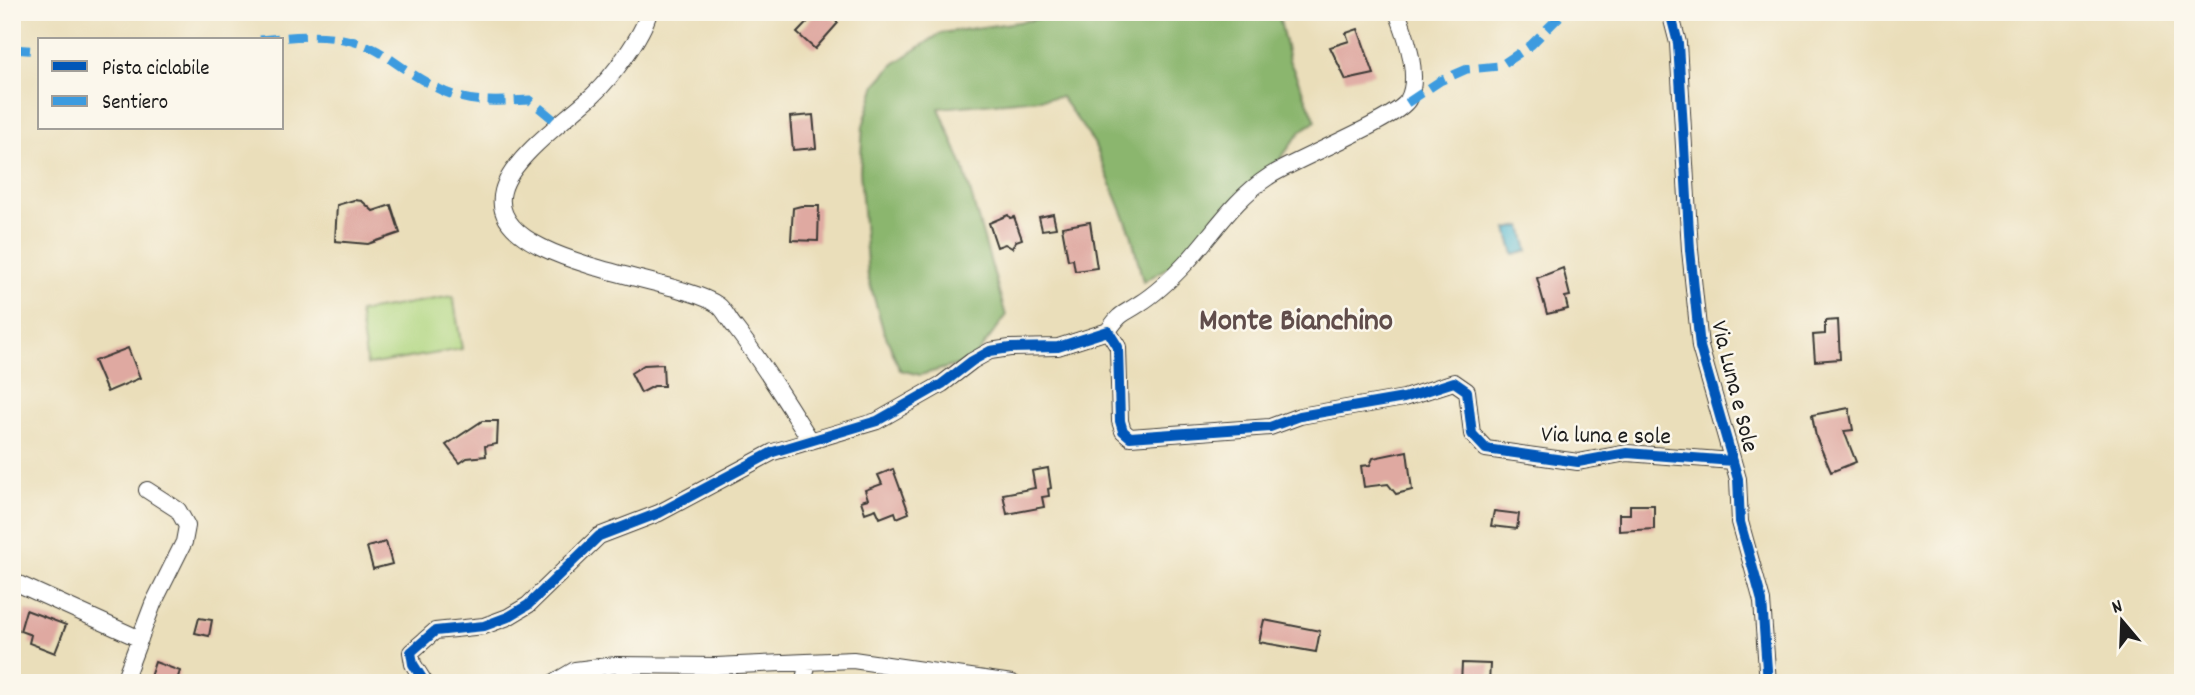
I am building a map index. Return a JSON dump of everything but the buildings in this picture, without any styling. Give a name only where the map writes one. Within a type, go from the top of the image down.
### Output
[{"type":"street","points":[[649,12],[644,28],[595,93],[523,158],[503,191],[503,218],[509,226],[529,240],[599,270],[660,285],[718,305],[752,349],[811,441]]},
{"type":"street","points":[[425,683],[413,664],[411,652],[435,631],[484,626],[509,617],[528,605],[598,536],[659,513],[773,452],[877,421],[943,384],[972,360],[990,351],[1058,347],[1108,331],[1121,312],[1139,305],[1186,263],[1234,205],[1267,177],[1353,134],[1407,103],[1412,88],[1412,65],[1397,12]]},
{"type":"street","name":"Via Luna e Sole","points":[[1670,12],[1678,43],[1690,250],[1700,347],[1733,461],[1741,498],[1742,531],[1762,601],[1768,683]]},
{"type":"street","name":"Via luna e sole","points":[[1108,331],[1118,347],[1120,421],[1123,431],[1130,436],[1161,437],[1270,427],[1300,416],[1404,398],[1454,382],[1467,391],[1472,434],[1480,445],[1493,450],[1578,462],[1627,453],[1733,461]]},
{"type":"street","points":[[123,683],[184,542],[187,526],[178,510],[147,490]]},
{"type":"street","points":[[12,581],[140,639]]},
{"type":"street","points":[[553,683],[575,670],[616,665],[716,666],[853,660],[1012,683]]},
{"type":"street","points":[[803,683],[808,663]]},
{"type":"green space","points":[[1059,12],[1278,12],[1289,60],[1316,121],[1301,131],[1267,177],[1196,251],[1143,282],[1131,233],[1094,143],[1061,97],[939,108],[963,166],[1006,316],[972,361],[920,375],[900,370],[883,329],[868,277],[860,171],[863,126],[876,84],[894,64],[941,33],[1032,20]]},
{"type":"green space","points":[[453,296],[462,349],[367,365],[359,312]]},
{"type":"water","points":[[1522,226],[1528,251],[1514,255],[1507,229]]},
{"type":"marked path","points":[[1407,103],[1440,81],[1467,69],[1500,66],[1531,45],[1564,12]]},
{"type":"marked path","points":[[279,38],[314,36],[354,42],[377,51],[425,82],[453,95],[479,101],[530,100],[559,124]]},
{"type":"marked path","points":[[12,49],[38,51]]},
{"type":"cycle path","points":[[1670,12],[1678,43],[1690,250],[1700,347],[1738,479],[1740,522],[1762,601],[1768,683]]},
{"type":"cycle path","points":[[425,683],[413,664],[411,652],[435,631],[484,626],[508,617],[528,605],[599,536],[659,513],[773,452],[877,421],[942,384],[990,351],[1058,347],[1108,331],[1118,347],[1120,421],[1123,431],[1130,437],[1270,427],[1300,416],[1404,398],[1454,382],[1467,391],[1472,434],[1486,449],[1578,462],[1627,453],[1733,461]]},
{"type":"district","name":"Monte Bianchino","points":[[1296,318]]}]
